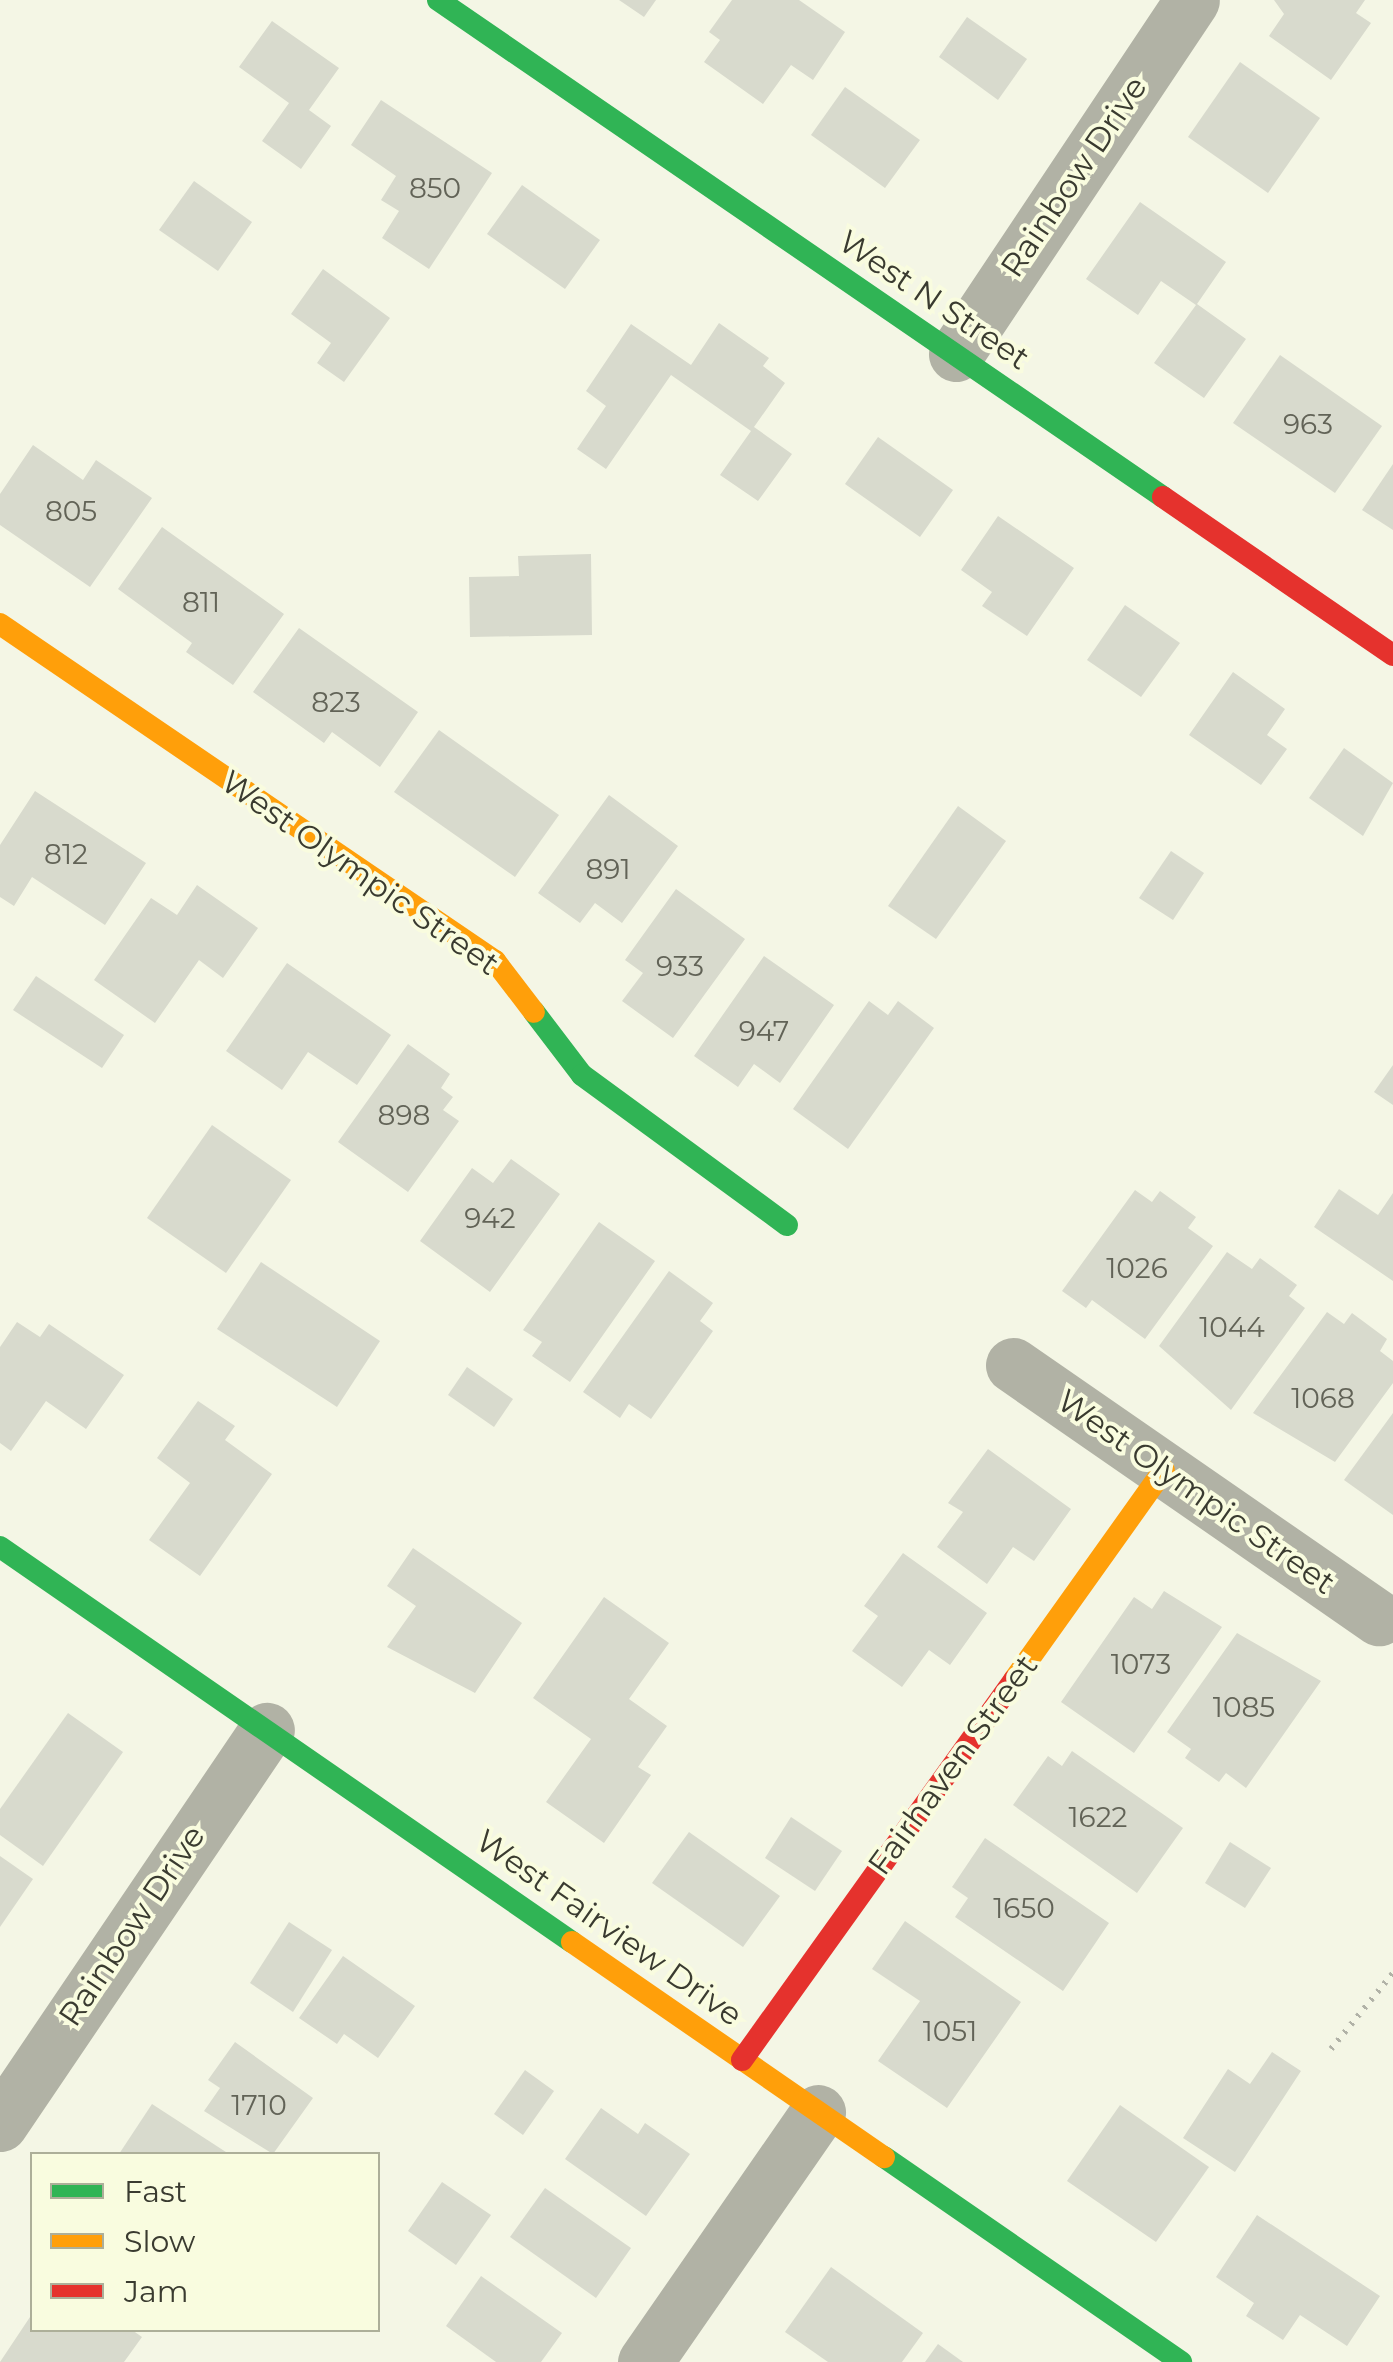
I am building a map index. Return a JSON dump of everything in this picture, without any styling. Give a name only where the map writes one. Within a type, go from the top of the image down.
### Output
[{"type":"street","name":"West N Street","points":[[438,0],[1393,656]]},
{"type":"street","name":"Rainbow Drive","points":[[956,354],[1192,0]]},
{"type":"street","name":"West Olympic Street","points":[[0,624],[495,962],[582,1075],[787,1225]]},
{"type":"street","name":"West Olympic Street","points":[[1012,1365],[1379,1618]]},
{"type":"street","name":"Fairhaven Street","points":[[742,2060],[1164,1470]]},
{"type":"street","name":"West Fairview Drive","points":[[0,1548],[1180,2362]]},
{"type":"street","name":"Rainbow Drive","points":[[0,2124],[267,1730]]},
{"type":"street","points":[[645,2362],[818,2112]]},
{"type":"path","points":[[1331,2049],[1393,1973]]},
{"type":"building","points":[[619,0],[656,0],[644,17]]},
{"type":"building","points":[[732,0],[799,0],[845,32],[813,80],[791,65],[763,104],[704,62],[720,40],[709,32]]},
{"type":"building","points":[[1274,0],[1365,0],[1356,13],[1371,23],[1331,80],[1269,36],[1284,14]]},
{"type":"building","points":[[967,17],[1027,59],[998,100],[939,57]]},
{"type":"building","points":[[272,21],[339,68],[309,110],[331,126],[301,169],[262,141],[289,103],[239,67]]},
{"type":"building","points":[[1240,62],[1320,118],[1268,193],[1188,137]]},
{"type":"building","points":[[845,87],[920,140],[885,188],[811,135]]},
{"type":"building","points":[[381,100],[492,173],[429,269],[382,238],[399,211],[381,200],[396,176],[351,145]]},
{"type":"building","points":[[194,181],[252,222],[218,271],[159,230]]},
{"type":"building","points":[[522,185],[600,240],[565,289],[487,234]]},
{"type":"building","points":[[1140,202],[1226,262],[1197,304],[1246,339],[1204,398],[1154,363],[1196,305],[1161,281],[1138,315],[1086,279]]},
{"type":"building","points":[[323,269],[390,318],[344,382],[317,363],[331,343],[291,314]]},
{"type":"building","points":[[719,323],[769,358],[763,366],[785,383],[754,427],[792,454],[758,501],[720,475],[751,431],[671,375],[606,469],[577,449],[606,406],[586,391],[631,324],[691,365]]},
{"type":"building","points":[[1280,355],[1382,426],[1335,493],[1233,423]]},
{"type":"building","points":[[878,437],[953,490],[920,537],[845,484]]},
{"type":"building","points":[[33,445],[83,480],[96,460],[152,498],[90,587],[0,525],[0,494]]},
{"type":"building","points":[[1393,464],[1393,530],[1362,510]]},
{"type":"building","points":[[998,516],[1074,568],[1027,636],[982,606],[992,592],[961,570]]},
{"type":"building","points":[[162,527],[284,614],[233,685],[186,652],[192,643],[118,589]]},
{"type":"building","points":[[591,554],[592,635],[470,637],[469,577],[519,576],[518,556]]},
{"type":"building","points":[[1125,605],[1180,643],[1141,697],[1087,660]]},
{"type":"building","points":[[299,628],[418,712],[380,767],[332,732],[324,743],[253,692]]},
{"type":"building","points":[[1233,672],[1285,709],[1267,735],[1287,749],[1261,785],[1189,735]]},
{"type":"building","points":[[439,730],[559,815],[515,877],[394,792]]},
{"type":"building","points":[[1344,748],[1393,783],[1363,836],[1309,798]]},
{"type":"building","points":[[35,791],[146,863],[105,925],[32,877],[14,906],[0,897],[0,845]]},
{"type":"building","points":[[609,795],[678,846],[622,923],[595,903],[580,923],[538,893]]},
{"type":"building","points":[[958,806],[1006,841],[936,939],[888,906]]},
{"type":"building","points":[[1171,851],[1204,873],[1173,920],[1139,898]]},
{"type":"building","points":[[197,885],[258,928],[223,978],[199,960],[155,1023],[94,980],[151,898],[177,915]]},
{"type":"building","points":[[676,889],[745,939],[673,1038],[622,1001],[643,973],[625,960]]},
{"type":"building","points":[[764,956],[834,1005],[780,1083],[754,1064],[738,1087],[694,1056]]},
{"type":"building","points":[[287,963],[391,1035],[357,1085],[308,1052],[282,1090],[226,1051]]},
{"type":"building","points":[[36,976],[124,1035],[102,1068],[13,1010]]},
{"type":"building","points":[[869,1001],[888,1015],[898,1001],[934,1028],[848,1149],[793,1109]]},
{"type":"building","points":[[408,1044],[450,1074],[441,1088],[453,1097],[443,1110],[459,1121],[408,1192],[338,1142]]},
{"type":"building","points":[[1393,1065],[1393,1105],[1374,1092]]},
{"type":"building","points":[[212,1125],[291,1180],[226,1273],[147,1218]]},
{"type":"building","points":[[511,1159],[560,1194],[490,1292],[420,1241],[472,1168],[493,1183]]},
{"type":"building","points":[[1339,1189],[1378,1215],[1393,1193],[1393,1281],[1314,1227]]},
{"type":"building","points":[[1135,1190],[1152,1202],[1160,1191],[1196,1217],[1188,1228],[1213,1246],[1145,1339],[1092,1300],[1086,1308],[1062,1291]]},
{"type":"building","points":[[599,1222],[655,1261],[570,1382],[532,1356],[542,1342],[523,1330]]},
{"type":"building","points":[[1227,1252],[1252,1269],[1260,1258],[1297,1285],[1289,1296],[1305,1308],[1231,1410],[1159,1346]]},
{"type":"building","points":[[261,1262],[380,1341],[337,1407],[217,1329]]},
{"type":"building","points":[[669,1271],[713,1303],[700,1321],[713,1331],[651,1419],[629,1404],[620,1418],[583,1392]]},
{"type":"building","points":[[1327,1312],[1344,1324],[1352,1313],[1387,1339],[1380,1351],[1393,1361],[1393,1383],[1335,1462],[1253,1413]]},
{"type":"building","points":[[17,1322],[40,1337],[49,1324],[124,1375],[86,1429],[46,1401],[11,1451],[0,1443],[0,1347]]},
{"type":"building","points":[[467,1367],[513,1399],[494,1427],[448,1395]]},
{"type":"building","points":[[198,1401],[235,1426],[225,1440],[272,1474],[200,1576],[149,1540],[190,1483],[157,1458]]},
{"type":"building","points":[[1393,1413],[1393,1515],[1344,1480]]},
{"type":"building","points":[[988,1449],[1071,1509],[1034,1561],[1013,1547],[987,1584],[937,1547],[963,1512],[948,1503]]},
{"type":"building","points":[[413,1548],[522,1623],[475,1693],[387,1647],[416,1606],[387,1586]]},
{"type":"building","points":[[903,1553],[987,1613],[950,1665],[929,1650],[902,1687],[852,1651],[878,1616],[864,1606]]},
{"type":"building","points":[[1164,1591],[1222,1627],[1134,1753],[1061,1702],[1134,1597],[1152,1609]]},
{"type":"building","points":[[604,1597],[669,1643],[629,1699],[667,1726],[638,1767],[651,1775],[604,1843],[546,1802],[591,1739],[533,1698]]},
{"type":"building","points":[[1237,1633],[1321,1681],[1246,1788],[1226,1773],[1219,1782],[1185,1758],[1191,1749],[1167,1732]]},
{"type":"building","points":[[68,1713],[123,1752],[43,1866],[0,1835],[0,1809]]},
{"type":"building","points":[[1072,1751],[1183,1828],[1137,1893],[1013,1805],[1048,1756],[1062,1766]]},
{"type":"building","points":[[791,1817],[842,1851],[815,1891],[765,1858]]},
{"type":"building","points":[[689,1832],[780,1896],[743,1947],[652,1883]]},
{"type":"building","points":[[985,1838],[1109,1923],[1063,1991],[955,1917],[968,1898],[952,1887]]},
{"type":"building","points":[[1230,1842],[1271,1868],[1245,1908],[1205,1883]]},
{"type":"building","points":[[0,1856],[33,1879],[0,1927]]},
{"type":"building","points":[[905,1921],[1021,2002],[947,2108],[878,2061],[920,2001],[872,1969]]},
{"type":"building","points":[[289,1922],[332,1950],[293,2012],[250,1983]]},
{"type":"building","points":[[343,1956],[415,2006],[378,2058],[344,2034],[337,2044],[299,2018]]},
{"type":"building","points":[[235,2042],[313,2098],[274,2152],[270,2152],[204,2111],[220,2088],[208,2080]]},
{"type":"building","points":[[1272,2052],[1301,2071],[1235,2172],[1183,2138],[1228,2069],[1250,2084]]},
{"type":"building","points":[[525,2070],[554,2091],[523,2135],[494,2114]]},
{"type":"building","points":[[152,2104],[226,2152],[120,2152]]},
{"type":"building","points":[[1120,2105],[1209,2167],[1156,2242],[1067,2181]]},
{"type":"building","points":[[601,2108],[638,2134],[645,2123],[690,2154],[646,2216],[565,2159]]},
{"type":"building","points":[[442,2182],[491,2215],[456,2265],[408,2231]]},
{"type":"building","points":[[545,2188],[631,2248],[596,2298],[510,2237]]},
{"type":"building","points":[[1257,2215],[1380,2296],[1347,2346],[1300,2315],[1283,2340],[1246,2316],[1254,2303],[1216,2277]]},
{"type":"building","points":[[831,2267],[923,2333],[902,2362],[828,2362],[785,2332]]},
{"type":"building","points":[[481,2276],[562,2333],[541,2362],[496,2362],[446,2326]]},
{"type":"building","points":[[30,2317],[30,2332],[135,2332],[142,2337],[124,2362],[0,2362]]},
{"type":"building","points":[[938,2344],[963,2362],[925,2362]]},
{"type":"traffic: fast","points":[[438,0],[1163,497]]},
{"type":"traffic: fast","points":[[534,1012],[582,1075],[787,1225]]},
{"type":"traffic: fast","points":[[0,1547],[572,1942]]},
{"type":"traffic: fast","points":[[884,2157],[1181,2362]]},
{"type":"traffic: slow","points":[[0,624],[495,961],[534,1012]]},
{"type":"traffic: slow","points":[[1014,1680],[1164,1470]]},
{"type":"traffic: slow","points":[[572,1942],[884,2157]]},
{"type":"traffic: jam","points":[[1163,497],[1393,655]]},
{"type":"traffic: jam","points":[[742,2060],[1014,1680]]}]
